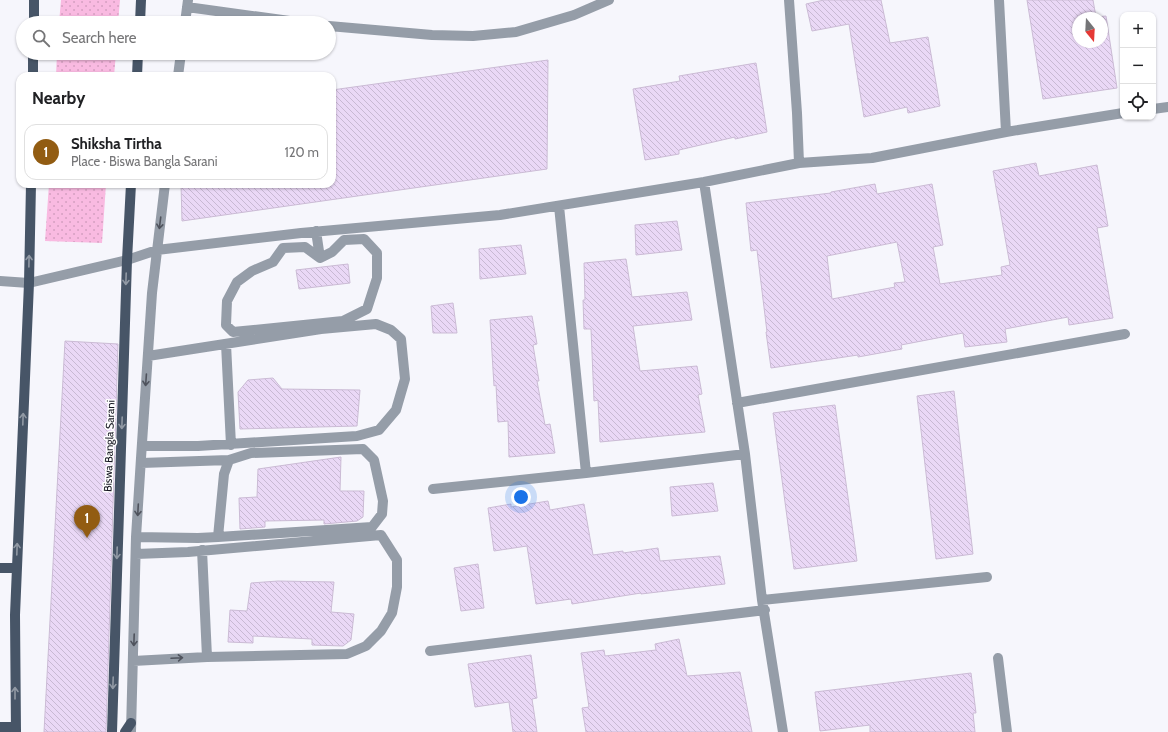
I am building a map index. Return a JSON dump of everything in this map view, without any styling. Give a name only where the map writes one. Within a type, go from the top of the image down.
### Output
[{"type":"main road","points":[[34,0],[34,16]]},
{"type":"main road","points":[[140,16],[141,0]]},
{"type":"main road","points":[[33,60],[33,72]]},
{"type":"main road","points":[[137,72],[138,60]]},
{"type":"main road","points":[[0,727],[16,729],[16,568],[28,283],[30,188]]},
{"type":"main road","name":"Biswa Bangla Sarani","points":[[112,732],[127,260],[131,188]]},
{"type":"main road","points":[[0,568],[16,568]]},
{"type":"street","points":[[336,27],[432,35],[473,36],[516,32],[574,15],[609,0]]},
{"type":"street","points":[[788,0],[797,113],[799,163]]},
{"type":"street","points":[[999,0],[1006,132]]},
{"type":"street","points":[[186,16],[187,4],[261,16]]},
{"type":"street","points":[[179,72],[180,60]]},
{"type":"street","points":[[1156,109],[1168,107]]},
{"type":"street","points":[[0,281],[28,283],[127,260],[156,250],[316,231],[500,214],[559,206],[704,182],[799,163],[872,158],[1006,132],[1120,113]]},
{"type":"street","points":[[704,182],[745,454],[762,600],[765,610],[783,732]]},
{"type":"street","points":[[129,729],[140,463],[152,293],[164,188]]},
{"type":"street","points":[[559,206],[586,473]]},
{"type":"street","points":[[316,231],[320,258]]},
{"type":"street","points":[[364,239],[377,253],[376,278],[367,309],[343,321],[233,332],[226,325],[227,301],[237,282],[252,271],[273,262],[283,248],[305,247],[320,258],[332,252],[344,240],[364,239]]},
{"type":"street","points":[[142,446],[231,445],[357,436],[379,430],[396,410],[405,379],[401,340],[391,330],[376,324],[321,329],[148,356]]},
{"type":"street","points":[[737,403],[1125,334]]},
{"type":"street","points":[[226,344],[231,445]]},
{"type":"street","points":[[136,537],[198,538],[372,527],[382,514],[383,501],[374,460],[363,449],[250,454],[230,460],[140,463]]},
{"type":"street","points":[[432,489],[586,473],[745,454]]},
{"type":"street","points":[[218,537],[224,474],[230,460]]},
{"type":"street","points":[[133,661],[193,657],[347,654],[366,646],[381,631],[392,613],[397,587],[397,560],[381,535],[188,552],[136,554]]},
{"type":"street","points":[[202,550],[206,657]]},
{"type":"street","points":[[762,600],[987,577]]},
{"type":"street","points":[[430,651],[765,610]]},
{"type":"street","points":[[998,658],[1007,732]]},
{"type":"shaded area","points":[[61,0],[120,0],[119,16],[60,16]]},
{"type":"shaded area","points":[[57,60],[115,60],[114,72],[56,72]]},
{"type":"shaded area","points":[[49,188],[106,188],[102,243],[45,241]]},
{"type":"building","points":[[824,0],[881,0],[890,43],[928,37],[940,106],[908,113],[907,107],[864,117],[849,24],[812,31],[806,4]]},
{"type":"building","points":[[1027,0],[1093,0],[1095,12],[1072,12],[1072,48],[1108,48],[1108,29],[1117,88],[1043,99]]},
{"type":"building","points":[[548,60],[547,169],[182,221],[181,188],[336,188],[336,89]]},
{"type":"building","points":[[756,63],[767,132],[735,139],[735,137],[679,150],[679,154],[645,160],[633,89],[680,81],[679,76]]},
{"type":"building","points":[[1036,163],[1039,176],[1097,165],[1108,226],[1097,228],[1113,318],[1069,325],[1068,317],[1005,329],[1007,342],[965,347],[963,333],[901,345],[902,349],[858,357],[858,355],[771,368],[757,250],[751,251],[746,203],[831,193],[875,184],[877,194],[932,184],[943,245],[933,247],[940,284],[1002,275],[1001,267],[1010,265],[993,171]],"holes":[[[897,242],[905,282],[894,283],[895,287],[832,299],[827,256]]]},
{"type":"building","points":[[677,221],[682,250],[636,255],[635,225]]},
{"type":"building","points":[[521,245],[526,274],[480,279],[479,249]]},
{"type":"building","points":[[626,259],[632,297],[687,292],[692,320],[633,326],[640,371],[697,366],[702,394],[698,395],[705,432],[600,442],[598,400],[594,401],[591,329],[584,329],[584,263]]},
{"type":"building","points":[[348,264],[350,283],[299,289],[296,270]]},
{"type":"building","points":[[453,303],[457,333],[433,333],[431,306]]},
{"type":"building","points":[[532,316],[537,344],[533,345],[539,381],[537,381],[545,425],[550,424],[555,453],[509,457],[508,421],[498,422],[490,320]]},
{"type":"building","points":[[65,341],[118,344],[106,732],[44,732]]},
{"type":"building","points":[[273,378],[282,389],[360,390],[357,426],[240,429],[238,392],[248,380]]},
{"type":"building","points":[[954,391],[973,554],[936,559],[917,396]]},
{"type":"building","points":[[835,405],[857,561],[794,569],[773,413]]},
{"type":"building","points":[[341,457],[340,491],[364,491],[363,517],[357,521],[324,524],[324,520],[265,521],[265,527],[240,529],[239,498],[257,497],[258,469]]},
{"type":"building","points":[[713,483],[718,511],[672,516],[670,487]]},
{"type":"building","points":[[548,501],[550,510],[584,504],[593,555],[623,551],[623,553],[658,548],[660,561],[720,556],[725,584],[641,593],[572,604],[571,599],[536,604],[527,546],[494,551],[488,508],[511,504],[511,507]]},
{"type":"building","points":[[478,564],[484,608],[461,611],[454,568]]},
{"type":"building","points":[[278,581],[334,582],[331,612],[354,614],[351,640],[343,646],[312,645],[312,639],[253,636],[253,643],[228,642],[230,610],[247,611],[251,583]]},
{"type":"building","points":[[679,639],[687,676],[740,672],[752,732],[586,732],[582,708],[589,707],[581,653],[604,650],[605,656],[656,650],[655,644]]},
{"type":"building","points":[[531,655],[537,698],[532,699],[537,732],[513,732],[509,702],[475,707],[468,664]]},
{"type":"building","points":[[971,673],[976,713],[973,713],[975,732],[870,732],[870,725],[820,731],[815,692]]},
{"type":"place","name":"Shiksha Tirtha","points":[[87,538]]}]
